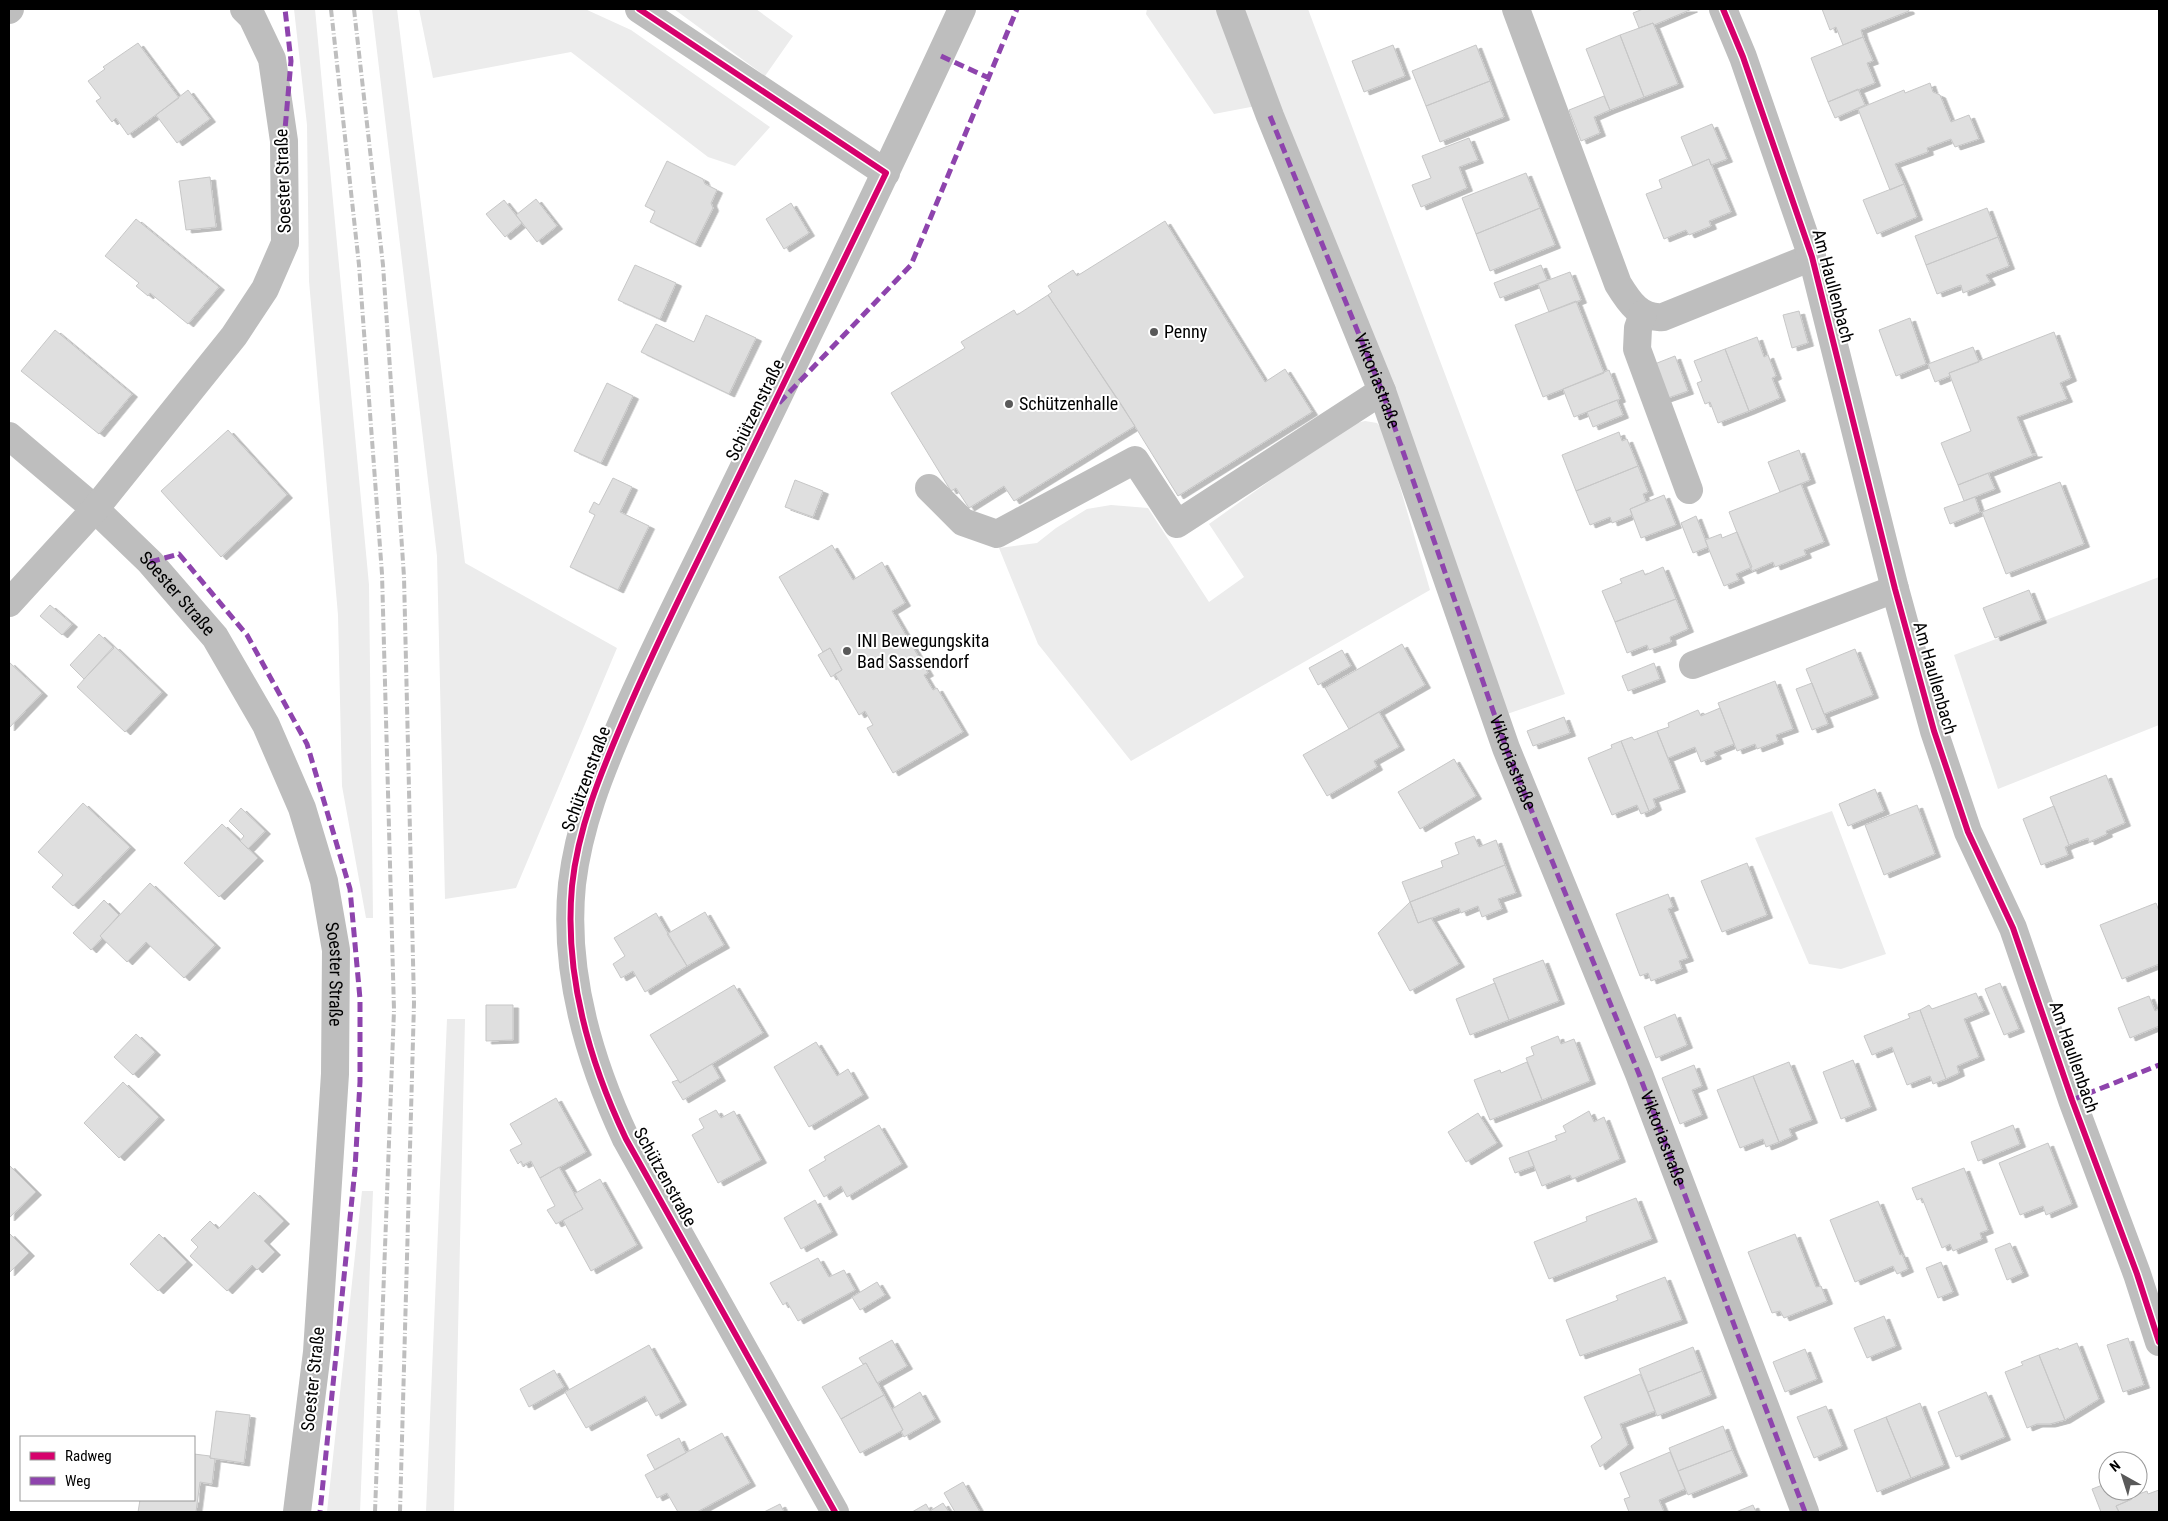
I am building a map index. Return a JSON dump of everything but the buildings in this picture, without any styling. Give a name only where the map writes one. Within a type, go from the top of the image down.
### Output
[{"type":"street","name":"Soester Straße","points":[[95,509],[234,336],[265,289],[285,243],[284,141],[272,59],[252,17],[244,9]]},
{"type":"street","points":[[639,9],[886,173]]},
{"type":"street","name":"Schützenstraße","points":[[835,1512],[626,1139],[617,1119],[592,1052],[582,1015],[572,957],[571,910],[576,854],[584,822],[603,767],[642,676],[886,173],[962,9]]},
{"type":"street","name":"Viktoriastraße","points":[[1230,9],[1274,125],[1382,391],[1506,748],[1640,1074],[1805,1512]]},
{"type":"street","points":[[1516,9],[1618,284],[1635,308],[1644,314],[1638,328],[1637,349],[1689,490]]},
{"type":"street","name":"Am Haullenbach","points":[[1723,9],[1743,57],[1812,257],[1895,589],[1934,731],[1968,832],[2013,928],[2072,1100],[2137,1274],[2159,1342]]},
{"type":"street","name":"Am Haullenbach","points":[[1644,314],[1652,318],[1663,317],[1812,257]]},
{"type":"street","points":[[930,488],[963,522],[997,534],[1135,460],[1178,524],[1382,391]]},
{"type":"street","name":"Soester Straße","points":[[9,436],[95,509],[150,562],[215,637],[266,725],[302,808],[324,880],[336,950],[335,1074],[317,1352],[297,1512]]},
{"type":"street","points":[[9,603],[95,509]]},
{"type":"street","points":[[1693,665],[1895,589]]},
{"type":"shaded area","points":[[294,9],[315,9],[369,585],[373,918],[366,918],[342,786],[338,615],[309,281],[307,125]]},
{"type":"shaded area","points":[[372,9],[397,9],[465,563],[617,648],[516,888],[445,899],[437,556]]},
{"type":"shaded area","points":[[419,9],[585,9],[631,30],[770,127],[735,166],[708,157],[571,52],[433,78]]},
{"type":"shaded area","points":[[674,9],[756,9],[793,36],[765,76]]},
{"type":"shaded area","points":[[1147,9],[1219,9],[1256,106],[1214,114],[1146,14]]},
{"type":"shaded area","points":[[1239,9],[1308,9],[1565,694],[1507,714]]},
{"type":"shaded area","points":[[1365,421],[1377,423],[1384,432],[1430,590],[1131,761],[1038,644],[999,548],[1037,543],[1056,528],[1087,509],[1111,505],[1148,508],[1209,602],[1244,577],[1209,524],[1348,425]]},
{"type":"shaded area","points":[[2159,577],[2159,725],[1998,789],[1954,655]]},
{"type":"shaded area","points":[[1832,811],[1886,954],[1841,969],[1809,964],[1755,838]]},
{"type":"shaded area","points":[[447,1019],[465,1019],[454,1512],[426,1512]]},
{"type":"shaded area","points":[[362,1191],[373,1191],[360,1512],[327,1512]]},
{"type":"railway","points":[[331,9],[359,265],[382,574],[394,1010],[375,1512]]},
{"type":"railway","points":[[354,9],[383,265],[404,577],[414,1003],[400,1512]]},
{"type":"marked path","points":[[284,141],[291,61],[285,9]]},
{"type":"marked path","points":[[779,403],[911,265],[1017,9]]},
{"type":"marked path","points":[[941,56],[989,78]]},
{"type":"marked path","points":[[1270,116],[1382,391],[1506,748],[1639,1074],[1805,1512]]},
{"type":"marked path","points":[[150,562],[179,554],[247,635],[307,744],[350,889],[360,999],[360,1082],[355,1169],[320,1512]]},
{"type":"marked path","points":[[2072,1100],[2159,1065]]},
{"type":"cycle path","points":[[639,9],[886,173],[669,620],[623,721],[591,802],[579,843],[572,886],[572,952],[576,984],[591,1048],[613,1109],[626,1139],[835,1512]]},
{"type":"cycle path","points":[[1723,9],[1743,57],[1812,257],[1895,589],[1934,731],[1968,832],[2013,928],[2072,1100],[2137,1274],[2159,1342]]},
{"type":"place","name":"Penny","points":[[1154,332]]},
{"type":"place","name":"Schützenhalle","points":[[1009,404]]},
{"type":"place","name":"INI Bewegungskita Bad Sassendorf","points":[[847,651]]}]
